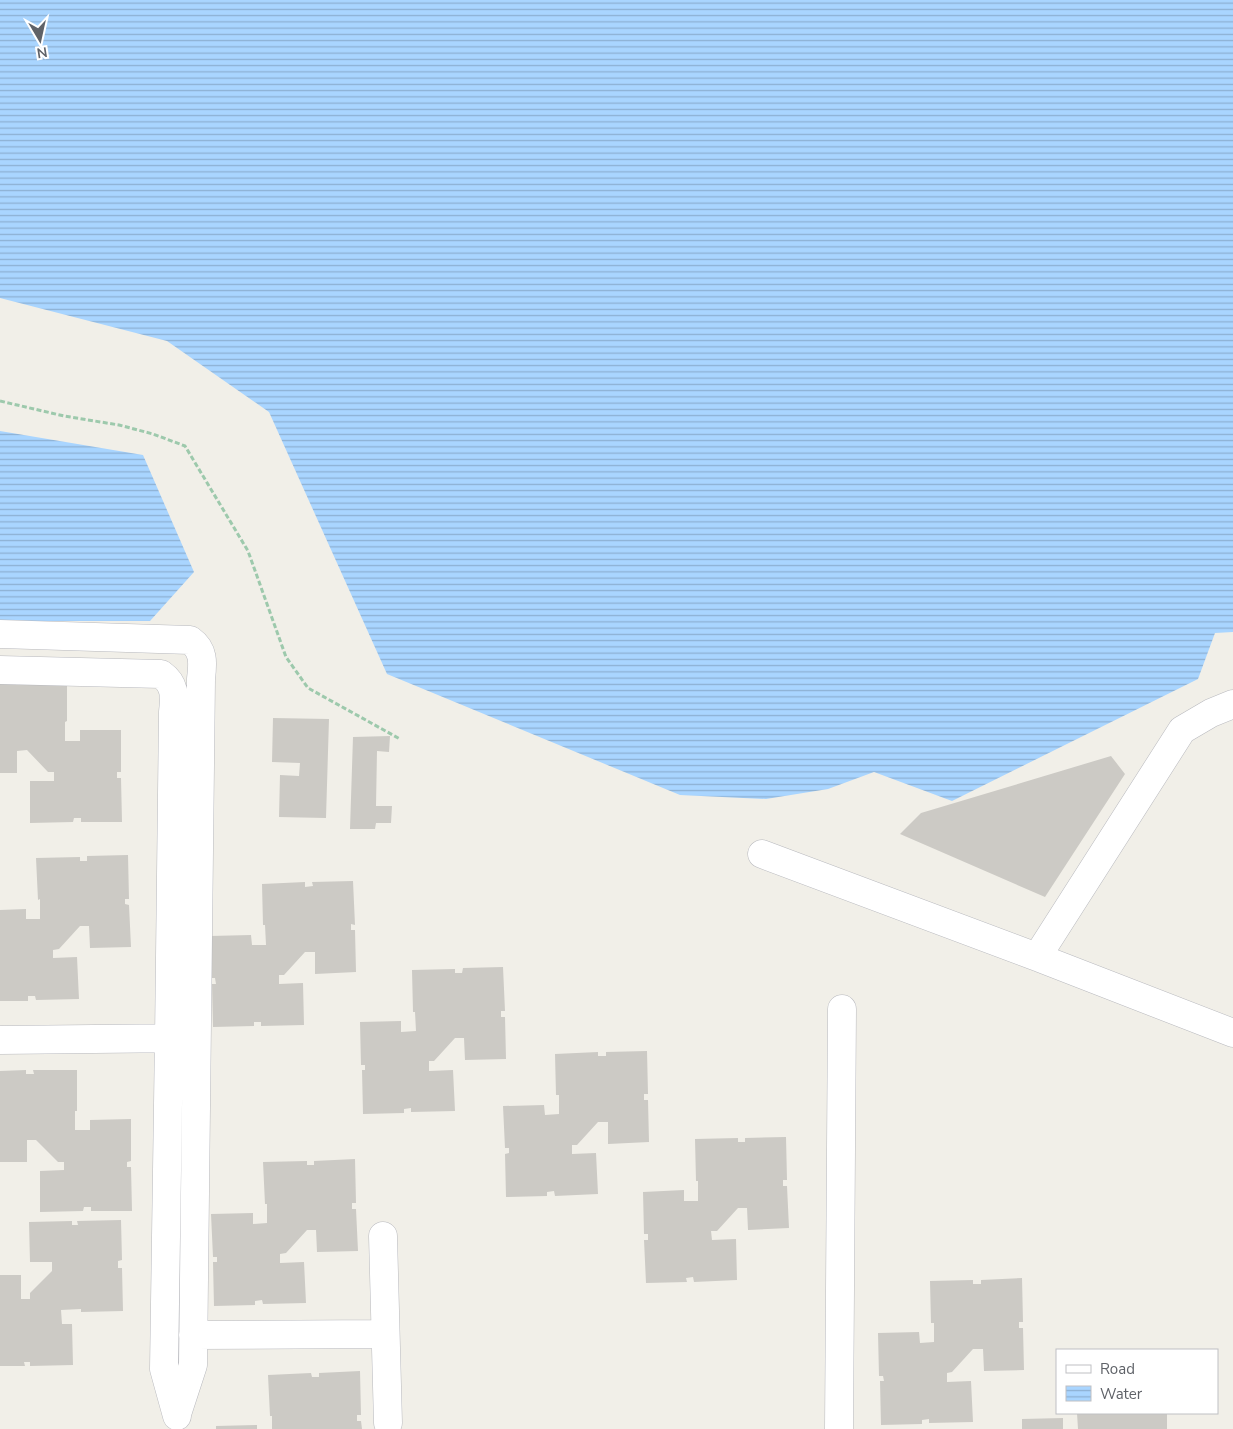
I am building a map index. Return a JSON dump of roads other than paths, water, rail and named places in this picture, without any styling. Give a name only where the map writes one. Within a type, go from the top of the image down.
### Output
[{"type":"street","points":[[0,634],[190,640],[198,646],[203,664],[201,679],[199,950],[183,1038],[164,1369],[177,1422]]},
{"type":"street","points":[[0,670],[161,674],[169,680],[175,698],[172,712],[193,1364],[177,1422]]},
{"type":"street","points":[[1037,957],[1182,730],[1211,712],[1233,704]]},
{"type":"street","points":[[762,854],[1233,1033]]},
{"type":"street","points":[[839,1429],[842,1009]]},
{"type":"street","points":[[0,1040],[183,1038]]},
{"type":"street","points":[[383,1236],[388,1423]]},
{"type":"street","points":[[192,1335],[386,1334]]},
{"type":"water","points":[[0,0],[1233,0],[1233,632],[1215,633],[1198,679],[952,801],[874,772],[828,789],[766,799],[680,795],[387,674],[269,412],[167,341],[0,298]]},
{"type":"water","points":[[0,431],[143,455],[194,572],[150,621],[0,621]]}]
